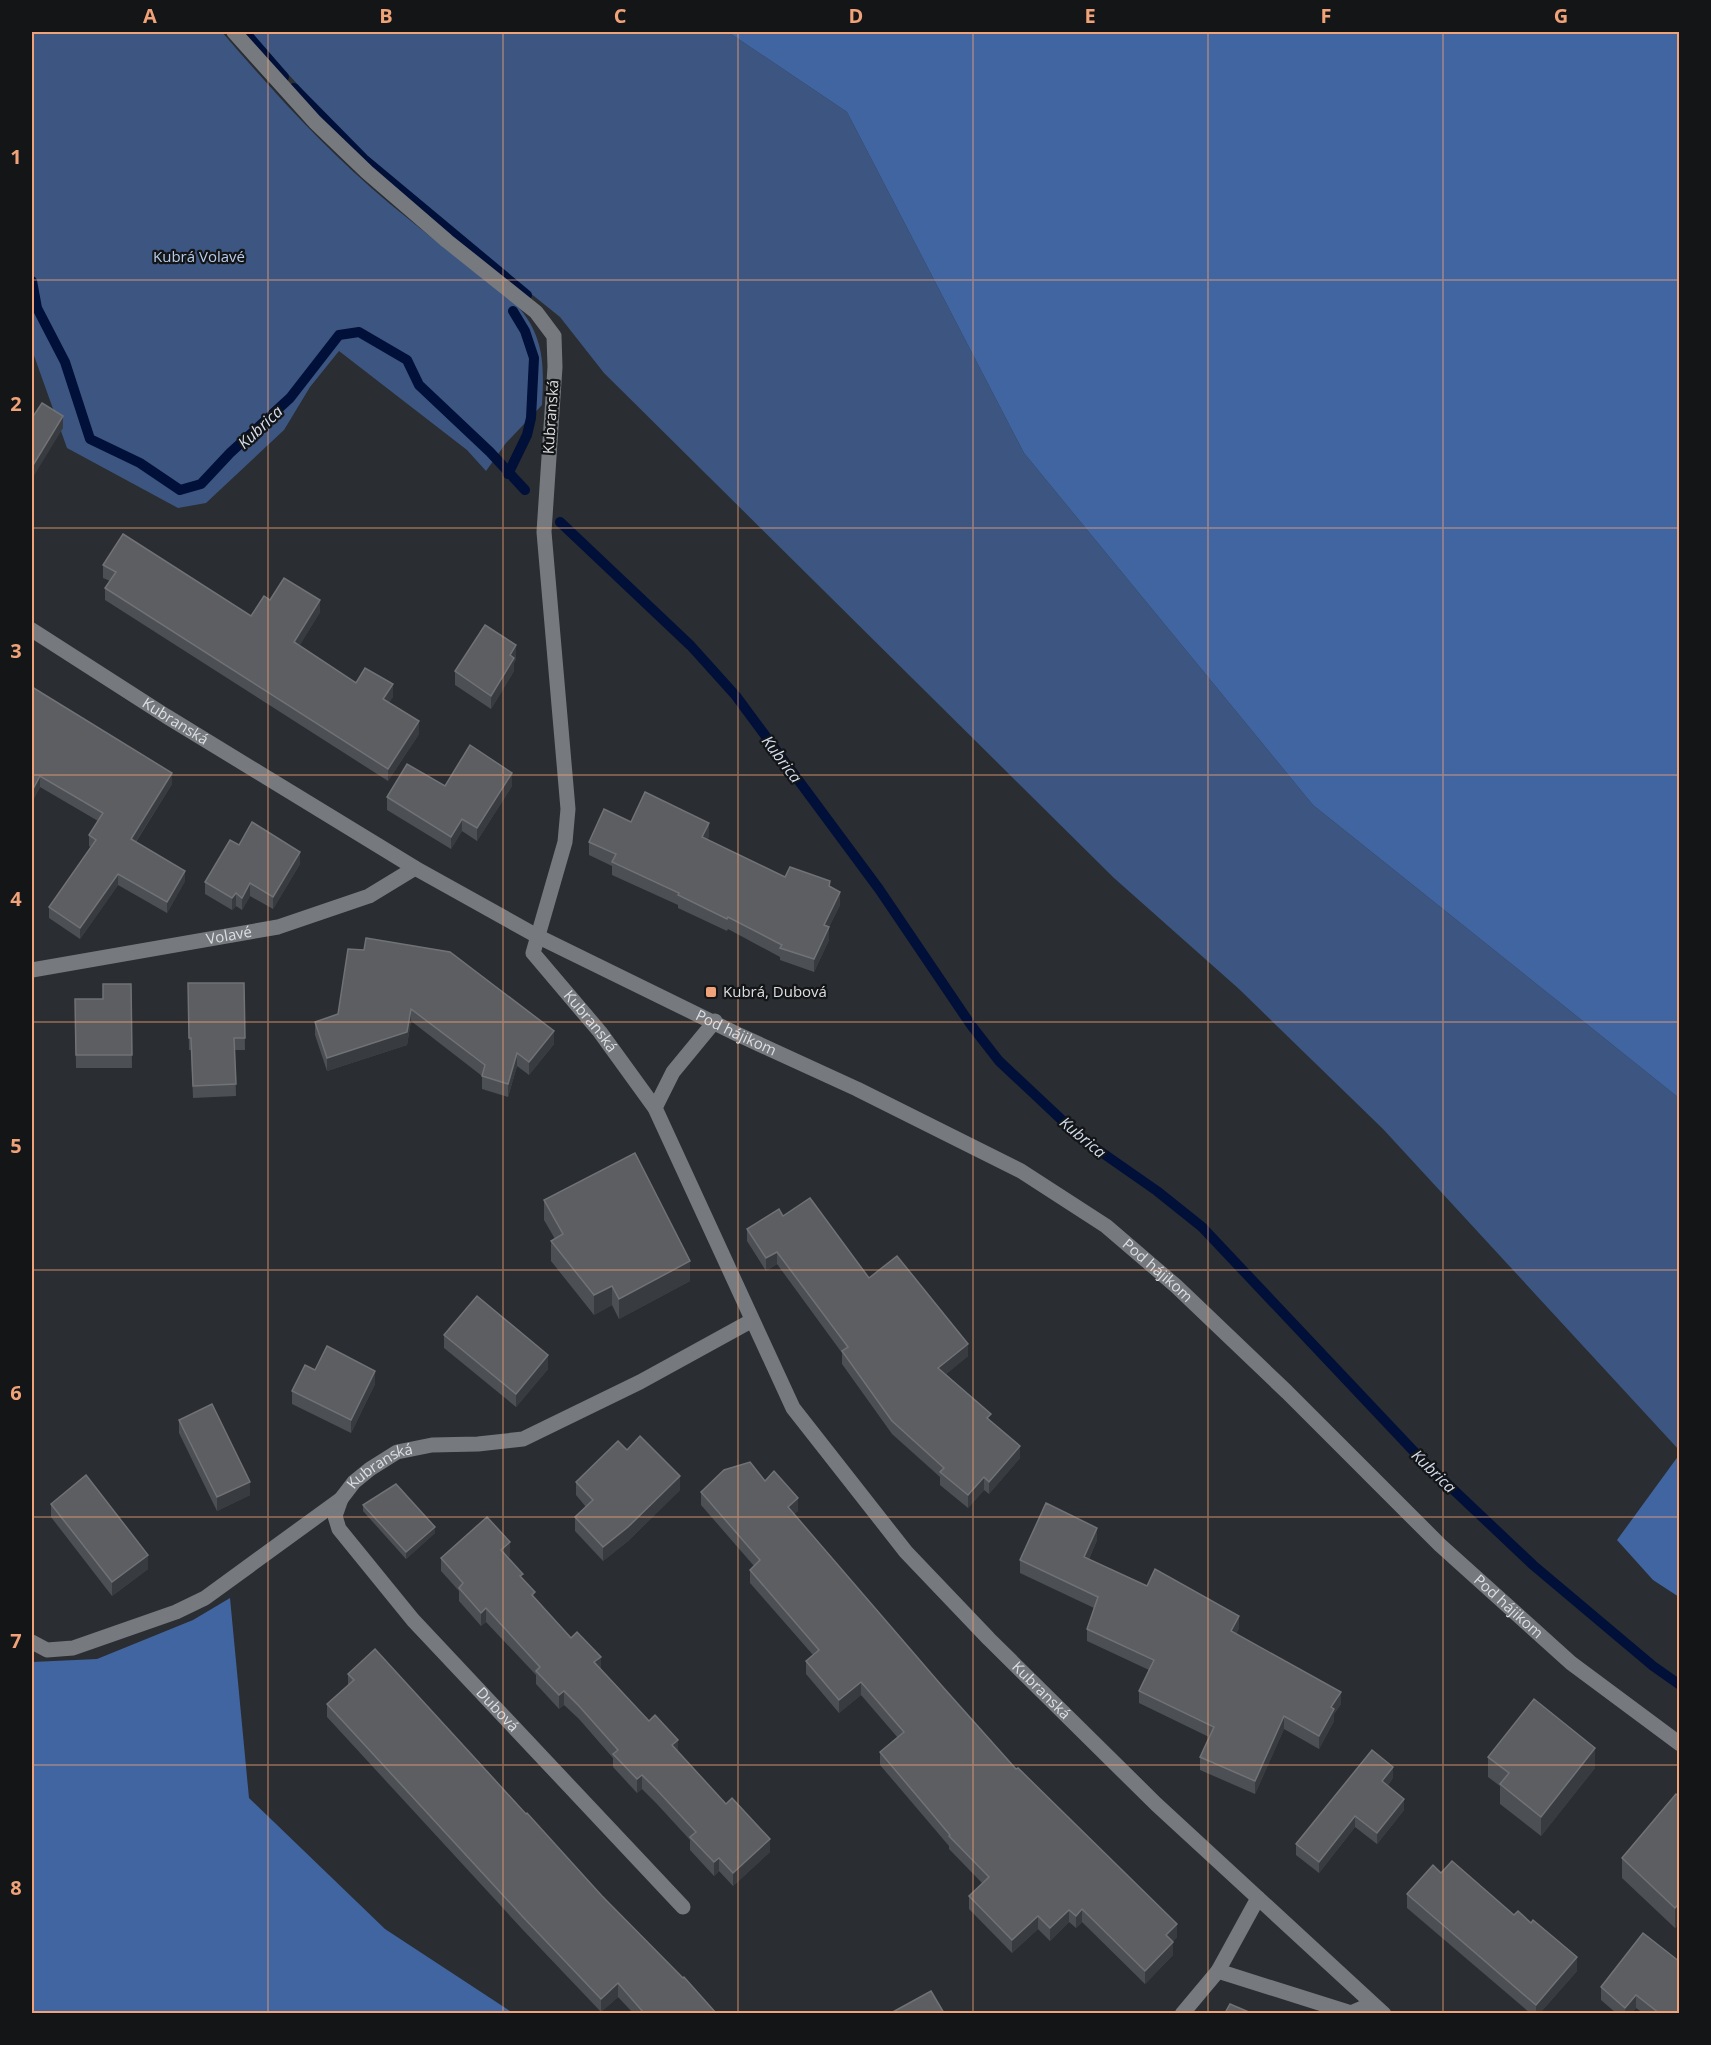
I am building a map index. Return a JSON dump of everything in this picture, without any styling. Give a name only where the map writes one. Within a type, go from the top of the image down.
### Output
[{"type":"street","name":"Kubranská","points":[[234,32],[315,122],[367,172],[447,241],[536,312],[554,336],[555,367],[544,532],[568,810],[565,842],[533,953],[600,1032],[655,1108],[793,1408],[906,1552],[989,1639],[1156,1804],[1378,2009]]},
{"type":"street","name":"Kubranská","points":[[32,630],[166,716],[415,868],[537,936]]},
{"type":"street","name":"Volavé","points":[[32,970],[278,927],[369,896],[415,868]]},
{"type":"street","name":"Pod hájikom","points":[[537,936],[1021,1171],[1106,1226],[1185,1294],[1440,1545],[1571,1663],[1680,1744]]},
{"type":"street","points":[[655,1108],[673,1072],[715,1021]]},
{"type":"street","name":"Kubranská","points":[[32,1642],[47,1650],[73,1648],[176,1612],[205,1598],[341,1499],[354,1482],[397,1452],[432,1445],[478,1444],[523,1439],[640,1382],[751,1321]]},
{"type":"street","name":"Dubová","points":[[341,1499],[335,1516],[339,1529],[413,1620],[683,1907]]},
{"type":"street","points":[[1182,2013],[1218,1971],[1258,1898]]},
{"type":"street","points":[[1218,1971],[1351,2013],[1378,2009]]},
{"type":"green space","name":"Kubrá Volavé","points":[[32,32],[222,32],[323,143],[390,204],[503,292],[521,310],[535,332],[539,344],[543,367],[542,405],[506,443],[486,471],[467,450],[339,351],[310,387],[284,430],[206,503],[178,508],[67,448],[32,350]]},
{"type":"green space","points":[[250,32],[728,32],[847,112],[1024,453],[1313,805],[1679,1098],[1679,1450],[1383,1129],[1239,989],[1114,878],[604,373],[560,317],[368,158]]},
{"type":"shaded area","points":[[728,32],[1679,32],[1679,1098],[1313,805],[1024,453],[847,112]]},
{"type":"shaded area","points":[[1679,1455],[1679,1597],[1653,1580],[1617,1540]]},
{"type":"shaded area","points":[[230,1598],[249,1798],[385,1929],[513,2013],[32,2013],[32,1662],[97,1659],[193,1620]]},
{"type":"building","points":[[42,403],[63,416],[32,467],[32,418]]},
{"type":"building","points":[[123,534],[251,616],[264,596],[270,600],[284,578],[320,600],[294,642],[356,683],[365,668],[393,684],[383,699],[419,721],[388,769],[105,588],[116,572],[103,565]]},
{"type":"building","points":[[485,625],[516,645],[510,655],[514,658],[491,696],[455,671]]},
{"type":"building","points":[[32,687],[172,773],[131,839],[185,871],[167,902],[118,874],[80,928],[49,907],[96,840],[89,835],[103,813],[40,776],[32,791]]},
{"type":"building","points":[[470,745],[512,773],[477,828],[462,819],[451,837],[387,797],[407,764],[445,786]]},
{"type":"building","points":[[645,792],[709,823],[702,837],[785,877],[790,867],[830,881],[829,886],[840,892],[824,925],[829,927],[814,959],[780,948],[782,945],[728,917],[727,919],[678,895],[679,893],[612,862],[616,854],[589,842],[604,809],[631,822]]},
{"type":"building","points":[[252,822],[300,852],[273,897],[250,883],[242,898],[236,893],[232,898],[205,882],[230,840],[239,845]]},
{"type":"building","points":[[366,938],[450,952],[554,1031],[529,1062],[517,1053],[508,1084],[482,1076],[485,1065],[411,1009],[407,1032],[327,1058],[315,1022],[338,1014],[348,949],[364,950]]},
{"type":"building","points":[[188,983],[244,983],[245,1038],[234,1038],[236,1084],[193,1086]]},
{"type":"building","points":[[103,984],[131,984],[132,1055],[76,1055],[75,999],[103,999]]},
{"type":"building","points":[[635,1153],[690,1261],[619,1299],[612,1286],[594,1295],[551,1241],[563,1234],[544,1200]]},
{"type":"building","points":[[810,1198],[869,1278],[897,1256],[968,1344],[938,1368],[991,1414],[987,1418],[1020,1446],[989,1482],[984,1477],[968,1495],[940,1472],[944,1468],[892,1421],[842,1351],[848,1347],[777,1252],[766,1258],[747,1229],[779,1209],[783,1216]]},
{"type":"building","points":[[477,1296],[548,1355],[516,1394],[444,1335]]},
{"type":"building","points":[[327,1346],[375,1371],[351,1420],[292,1391],[305,1365],[315,1370]]},
{"type":"building","points":[[212,1404],[250,1482],[217,1497],[179,1420]]},
{"type":"building","points":[[640,1436],[680,1476],[628,1527],[603,1547],[575,1517],[593,1500],[576,1482],[618,1441],[627,1450]]},
{"type":"building","points":[[750,1462],[765,1481],[774,1471],[798,1498],[788,1507],[1016,1769],[1018,1768],[1177,1924],[1166,1935],[1173,1942],[1145,1971],[1082,1909],[1076,1916],[1069,1910],[1050,1928],[1038,1916],[1012,1940],[969,1896],[989,1877],[949,1836],[880,1752],[904,1732],[861,1682],[839,1700],[806,1661],[819,1650],[750,1570],[760,1560],[701,1492],[724,1470]]},
{"type":"building","points":[[86,1475],[148,1555],[112,1582],[51,1504]]},
{"type":"building","points":[[396,1484],[435,1527],[406,1552],[363,1505]]},
{"type":"building","points":[[1046,1503],[1097,1528],[1084,1557],[1147,1586],[1155,1569],[1239,1616],[1231,1631],[1341,1692],[1331,1707],[1334,1709],[1319,1736],[1284,1716],[1255,1781],[1200,1757],[1214,1727],[1139,1691],[1154,1660],[1087,1629],[1098,1597],[1020,1560]]},
{"type":"building","points":[[487,1517],[510,1542],[501,1550],[523,1574],[520,1576],[535,1592],[532,1595],[571,1638],[577,1632],[601,1657],[594,1662],[649,1721],[655,1715],[678,1740],[672,1745],[726,1804],[732,1798],[770,1839],[733,1873],[719,1858],[714,1862],[690,1837],[696,1832],[642,1775],[637,1779],[613,1754],[618,1750],[579,1706],[564,1691],[559,1695],[536,1671],[540,1667],[486,1608],[481,1613],[459,1588],[463,1583],[441,1558]]},
{"type":"building","points":[[375,1649],[602,1896],[684,1977],[716,2013],[644,2013],[618,1983],[601,1999],[523,1917],[327,1704],[354,1680],[348,1674]]},
{"type":"building","points":[[1534,1699],[1595,1748],[1541,1817],[1500,1784],[1509,1773],[1488,1757]]},
{"type":"building","points":[[1372,1750],[1393,1767],[1382,1781],[1404,1799],[1377,1833],[1355,1816],[1319,1862],[1296,1844]]},
{"type":"building","points":[[1676,1794],[1680,1797],[1680,1903],[1675,1908],[1622,1858]]},
{"type":"building","points":[[1452,1861],[1514,1915],[1518,1911],[1531,1923],[1533,1920],[1577,1957],[1536,2005],[1407,1894],[1433,1865],[1441,1873]]},
{"type":"building","points":[[1643,1933],[1680,1962],[1680,2013],[1659,2013],[1636,1995],[1625,2008],[1601,1987]]},
{"type":"building","points":[[931,1991],[944,2013],[891,2013]]},
{"type":"building","points":[[1230,2004],[1251,2013],[1225,2013]]},
{"type":"waterway","points":[[245,32],[284,77]]},
{"type":"waterway","points":[[294,88],[364,159],[527,295]]},
{"type":"waterway","name":"Kubrica","points":[[32,281],[37,308],[65,362],[90,439],[140,463],[180,490],[201,484],[230,453],[290,398],[339,335],[359,332],[407,360],[419,385],[490,452],[525,490]]},
{"type":"waterway","points":[[508,474],[527,435],[531,418],[534,358],[525,331],[513,311]]},
{"type":"waterway","name":"Kubrica","points":[[560,522],[691,646],[736,696],[879,889],[971,1025],[999,1061],[1081,1138],[1157,1191],[1202,1227],[1422,1460],[1533,1565],[1653,1666],[1680,1685]]},
{"type":"place","name":"Kubrá, Dubová","points":[[711,992]]}]
